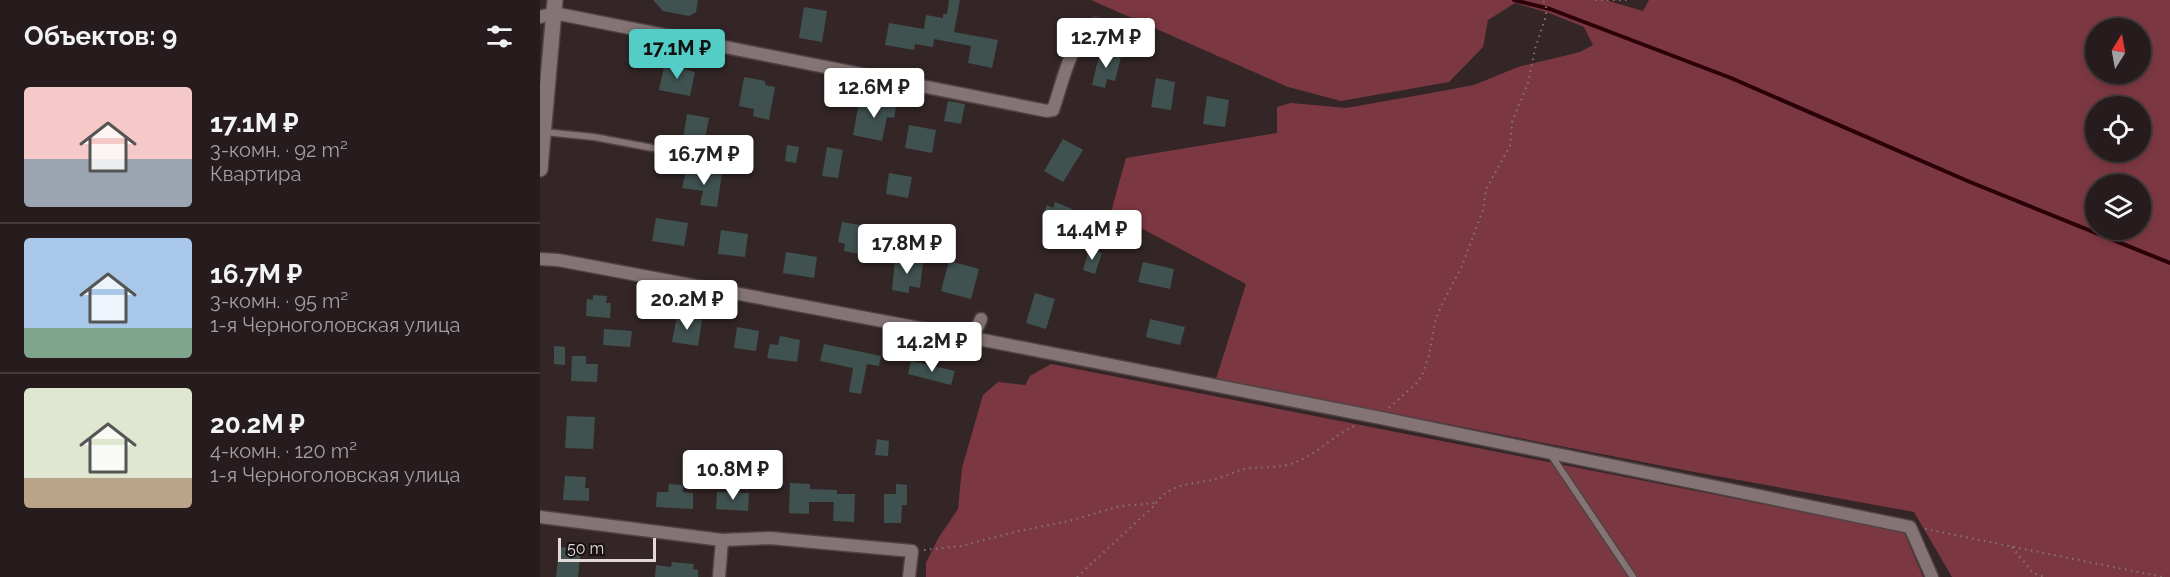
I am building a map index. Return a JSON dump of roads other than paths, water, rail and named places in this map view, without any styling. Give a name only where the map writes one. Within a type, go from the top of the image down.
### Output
[{"type":"street","points":[[540,170],[550,10],[1047,111],[1053,110],[1077,42],[1085,31],[1095,24],[1148,39]]},
{"type":"street","points":[[540,259],[558,260],[973,338],[1381,418],[1910,526],[1932,577]]},
{"type":"street","points":[[973,338],[981,319]]},
{"type":"street","points":[[540,517],[722,540],[770,538],[912,551],[909,577]]},
{"type":"street","points":[[719,577],[722,540]]},
{"type":"lane","points":[[543,132],[594,137],[690,155]]},
{"type":"lane","points":[[1550,454],[1633,577]]},
{"type":"waterway","points":[[1514,0],[1550,9],[1731,78],[1970,182],[2170,263]]}]
